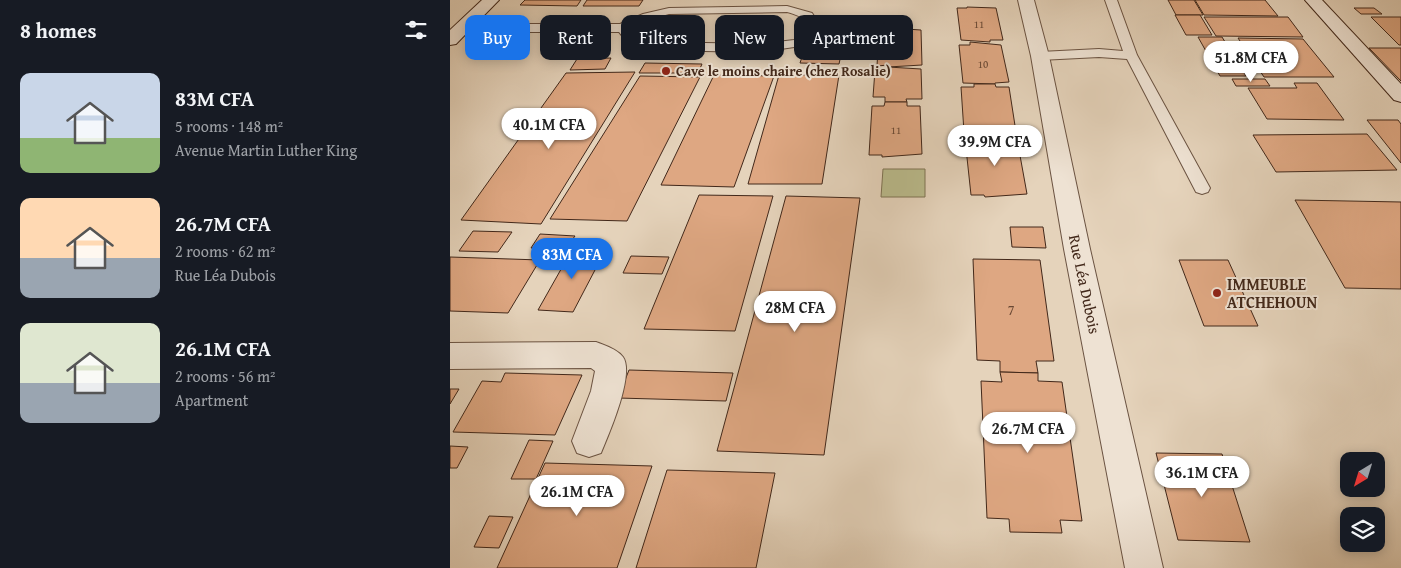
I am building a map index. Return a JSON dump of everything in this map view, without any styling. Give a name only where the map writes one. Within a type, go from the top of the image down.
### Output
[{"type":"street","points":[[450,40],[491,0]]},
{"type":"street","name":"Rue Léa Dubois","points":[[1026,0],[1040,56],[1077,249],[1144,568]]},
{"type":"street","points":[[1313,0],[1401,96]]},
{"type":"street","points":[[450,356],[596,355],[611,365],[607,392],[589,441]]},
{"type":"lane","points":[[1111,0],[1131,56],[1202,188]]},
{"type":"lane","points":[[779,9],[802,12],[813,19],[815,26],[809,36],[797,43],[760,48],[648,46],[628,34],[622,28],[648,16],[668,11],[779,9]]},
{"type":"lane","points":[[463,28],[621,28]]},
{"type":"lane","points":[[1040,56],[1098,53],[1131,56]]},
{"type":"green space","points":[[883,169],[925,169],[925,197],[881,197]]},
{"type":"building","points":[[525,0],[581,0],[577,6],[520,5]]},
{"type":"building","points":[[587,0],[643,0],[639,6],[583,6]]},
{"type":"building","points":[[1168,0],[1194,0],[1203,15],[1176,15]]},
{"type":"building","points":[[1195,0],[1265,0],[1278,16],[1204,15]]},
{"type":"building","points":[[957,8],[996,8],[1003,40],[990,40],[990,42],[961,40]]},
{"type":"building","points":[[1354,8],[1374,8],[1382,14],[1361,14]]},
{"type":"building","points":[[1175,15],[1200,15],[1212,35],[1186,35]]},
{"type":"building","points":[[1204,17],[1288,17],[1303,37],[1216,36]]},
{"type":"building","points":[[1371,17],[1401,17],[1401,45],[1399,45]]},
{"type":"building","points":[[913,29],[921,30],[922,65],[877,66],[877,60],[913,60]]},
{"type":"building","points":[[1198,37],[1222,37],[1246,76],[1220,76]]},
{"type":"building","points":[[1238,38],[1303,39],[1334,77],[1264,77]]},
{"type":"building","points":[[970,42],[1001,45],[1009,82],[995,84],[963,83],[959,45],[970,45]]},
{"type":"building","points":[[1369,48],[1401,48],[1401,81]]},
{"type":"building","points":[[576,60],[610,60],[605,69],[570,70]]},
{"type":"building","points":[[801,60],[840,60],[839,64],[800,63]]},
{"type":"building","points":[[645,63],[702,64],[698,73],[639,73]]},
{"type":"building","points":[[888,67],[921,69],[922,99],[906,99],[907,102],[885,102],[885,97],[873,97],[875,70],[888,70]]},
{"type":"building","points":[[635,72],[541,224],[461,220],[566,73]]},
{"type":"building","points":[[714,75],[774,76],[734,187],[661,185]]},
{"type":"building","points":[[779,75],[839,75],[822,184],[748,184]]},
{"type":"building","points":[[640,76],[700,77],[627,221],[550,219]]},
{"type":"building","points":[[1232,79],[1265,79],[1270,86],[1236,86]]},
{"type":"building","points":[[1294,83],[1317,83],[1344,120],[1267,119],[1248,88],[1297,88]]},
{"type":"building","points":[[974,84],[995,84],[996,87],[1009,87],[1016,132],[1001,132],[1002,136],[979,136],[979,133],[964,132],[961,87],[974,87]]},
{"type":"building","points":[[885,102],[907,102],[907,106],[920,106],[922,154],[882,157],[882,155],[869,155],[872,106],[884,106]]},
{"type":"building","points":[[1367,120],[1398,120],[1401,124],[1401,163]]},
{"type":"building","points":[[1367,134],[1397,170],[1276,172],[1253,135]]},
{"type":"building","points":[[979,136],[1002,136],[1002,139],[1017,139],[1027,194],[985,197],[984,195],[971,195],[965,139],[979,139]]},
{"type":"building","points":[[699,195],[773,196],[735,331],[644,329]]},
{"type":"building","points":[[786,196],[860,198],[824,455],[717,451]]},
{"type":"building","points":[[1295,200],[1401,202],[1401,289],[1345,288]]},
{"type":"building","points":[[1010,227],[1043,227],[1046,248],[1012,247]]},
{"type":"building","points":[[473,231],[512,232],[498,252],[459,251]]},
{"type":"building","points":[[540,234],[575,236],[566,248],[531,248]]},
{"type":"building","points":[[573,248],[606,249],[573,312],[538,310]]},
{"type":"building","points":[[631,256],[669,257],[662,274],[623,273]]},
{"type":"building","points":[[450,257],[540,260],[508,313],[450,311]]},
{"type":"building","points":[[973,259],[1040,260],[1054,361],[1036,361],[1038,373],[1000,372],[1000,361],[977,360]]},
{"type":"building","name":"IMMEUBLE ATCHEHOUN","points":[[1179,260],[1228,260],[1258,326],[1204,326]]},
{"type":"building","points":[[629,370],[733,373],[726,401],[618,398]]},
{"type":"building","points":[[1000,372],[1038,373],[1038,381],[1062,382],[1082,521],[1060,520],[1062,533],[1010,532],[1009,519],[987,518],[981,381],[1002,382]]},
{"type":"building","points":[[505,373],[582,375],[555,435],[453,432],[482,381],[501,382]]},
{"type":"building","points":[[450,389],[459,389],[450,404]]},
{"type":"building","points":[[529,440],[553,441],[536,479],[511,479]]},
{"type":"building","points":[[450,446],[468,447],[457,468],[450,468]]},
{"type":"building","points":[[1156,453],[1222,454],[1250,542],[1178,540]]},
{"type":"building","points":[[545,463],[652,466],[617,568],[497,568]]},
{"type":"building","points":[[667,470],[775,473],[756,568],[636,568]]},
{"type":"building","points":[[489,516],[513,517],[499,548],[474,547]]},
{"type":"place","name":"Cave le moins chaire (chez Rosalie)","points":[[666,71]]},
{"type":"place","name":"IMMEUBLE ATCHEHOUN","points":[[1217,293]]}]
